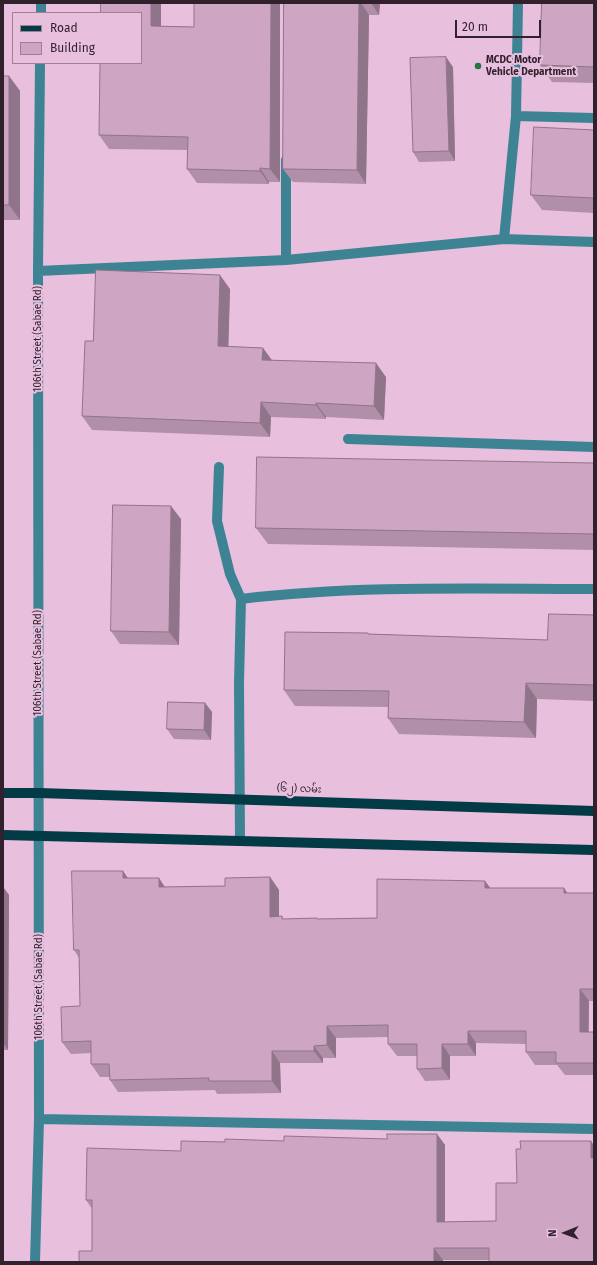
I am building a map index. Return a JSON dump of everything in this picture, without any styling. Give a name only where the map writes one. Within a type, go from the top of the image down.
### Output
[{"type":"main road","name":"(၆၂) လမ်း","points":[[3,793],[594,811]]},
{"type":"main road","points":[[3,835],[594,850]]},
{"type":"street","points":[[504,239],[516,116],[518,3]]},
{"type":"street","name":"106th Street (Sabae Rd)","points":[[35,1262],[39,1119],[38,271],[40,64]]},
{"type":"street","points":[[516,116],[594,118]]},
{"type":"street","points":[[286,151],[286,260]]},
{"type":"street","points":[[38,271],[286,260],[504,239],[594,242]]},
{"type":"street","points":[[348,439],[594,447]]},
{"type":"street","points":[[219,467],[217,521],[230,574],[241,599],[239,683],[240,840]]},
{"type":"street","points":[[241,599],[276,594],[371,589],[594,589]]},
{"type":"street","points":[[39,1119],[594,1129]]},
{"type":"building","points":[[101,3],[151,3],[151,26],[194,27],[194,3],[271,3],[270,169],[260,168],[260,171],[187,169],[188,137],[99,135],[100,64],[142,64],[142,12],[101,12]]},
{"type":"building","points":[[284,3],[359,3],[357,170],[283,169]]},
{"type":"building","points":[[542,3],[594,3],[594,67],[540,65]]},
{"type":"building","points":[[446,57],[449,151],[413,152],[410,58]]},
{"type":"building","points":[[3,76],[9,76],[9,205],[3,205]]},
{"type":"building","points":[[534,127],[594,130],[594,198],[531,195]]},
{"type":"building","points":[[96,270],[220,275],[218,346],[263,348],[262,360],[376,363],[374,406],[261,402],[260,423],[82,416],[85,341],[93,341]]},
{"type":"building","points":[[257,457],[594,463],[594,534],[256,528]]},
{"type":"building","points":[[113,505],[171,506],[169,632],[111,631]]},
{"type":"building","points":[[549,614],[594,615],[594,685],[526,683],[524,722],[388,718],[389,691],[284,690],[285,632],[368,633],[547,640]]},
{"type":"building","points":[[168,702],[205,703],[204,730],[167,729]]},
{"type":"building","points":[[72,871],[123,871],[123,878],[159,878],[159,887],[225,886],[225,878],[270,877],[270,917],[282,916],[282,919],[377,918],[377,879],[485,881],[485,888],[564,888],[564,893],[594,893],[594,989],[580,989],[580,1032],[594,1032],[594,1063],[556,1063],[556,1052],[526,1052],[526,1031],[468,1031],[468,1044],[442,1044],[442,1068],[417,1069],[417,1044],[388,1044],[388,1025],[327,1026],[327,1045],[314,1046],[314,1051],[272,1051],[272,1081],[209,1081],[209,1078],[110,1080],[109,1064],[91,1064],[91,1041],[62,1042],[61,1007],[80,1006],[79,950],[74,950]]},
{"type":"building","points":[[387,1134],[437,1134],[437,1222],[496,1221],[496,1183],[517,1183],[516,1149],[521,1149],[520,1141],[591,1141],[591,1158],[594,1158],[594,1262],[489,1262],[489,1248],[434,1248],[434,1262],[79,1262],[79,1251],[92,1251],[92,1200],[86,1200],[87,1148],[181,1151],[181,1141],[225,1142],[225,1139],[284,1141],[284,1136],[387,1139]]},
{"type":"place","name":"MCDC Motor Vehicle Department","points":[[478,66]]}]
